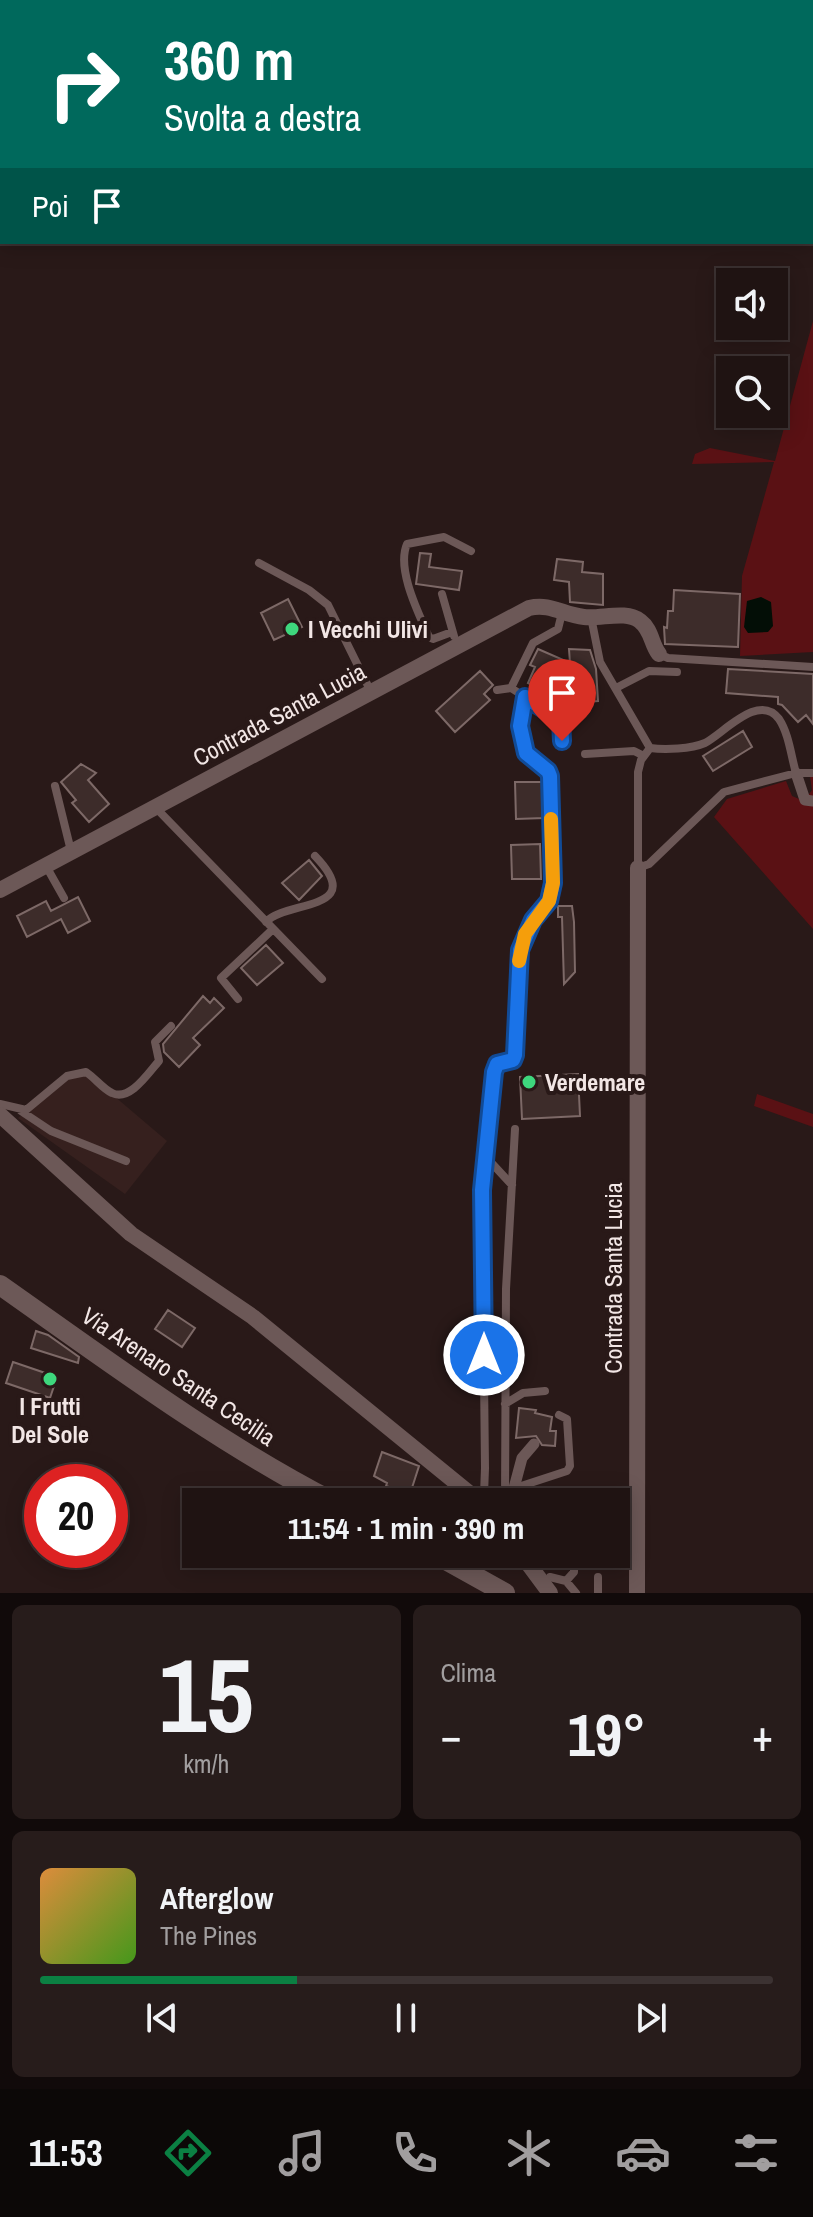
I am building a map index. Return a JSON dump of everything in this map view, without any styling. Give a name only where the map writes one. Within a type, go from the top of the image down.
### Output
[{"type":"street","name":"Contrada Santa Lucia","points":[[0,890],[371,692],[456,639],[529,608],[554,606],[562,612],[591,617],[627,615],[647,628],[659,654]]},
{"type":"street","points":[[796,773],[805,800],[813,801]]},
{"type":"street","name":"Contrada Santa Lucia","points":[[637,1593],[638,868]]},
{"type":"street","points":[[0,1115],[131,1234],[253,1317],[463,1488]]},
{"type":"street","name":"Via Arenaro Santa Cecilia","points":[[0,1285],[220,1436],[307,1488]]},
{"type":"street","points":[[510,1488],[522,1458],[534,1444]]},
{"type":"street","points":[[460,1568],[505,1593]]},
{"type":"street","points":[[534,1568],[550,1585]]},
{"type":"lane","points":[[442,594],[456,639],[429,637],[408,588],[404,551],[407,544],[444,537],[471,551]]},
{"type":"lane","points":[[259,563],[309,590],[328,605],[371,692]]},
{"type":"lane","points":[[511,688],[533,643],[558,629],[562,612]]},
{"type":"lane","points":[[591,617],[600,662],[647,752]]},
{"type":"lane","points":[[659,654],[668,658],[813,667]]},
{"type":"lane","points":[[616,688],[649,671],[677,672]]},
{"type":"lane","points":[[497,690],[511,688],[561,720],[562,741]]},
{"type":"lane","points":[[484,1488],[482,1212],[494,1072],[497,1064],[513,1060],[515,1055],[520,950],[533,920],[549,901],[553,883],[550,776],[526,753],[520,726],[525,697]]},
{"type":"lane","points":[[585,754],[647,752],[704,743],[752,712],[762,709],[777,716],[784,728],[796,773]]},
{"type":"lane","points":[[647,752],[638,772],[638,868],[649,864],[724,792],[796,773],[813,773]]},
{"type":"lane","points":[[55,786],[71,851]]},
{"type":"lane","points":[[155,806],[322,979]]},
{"type":"lane","points":[[238,999],[221,978],[270,925],[272,915],[316,905],[333,887],[332,878],[315,856]]},
{"type":"lane","points":[[46,865],[64,898]]},
{"type":"lane","points":[[21,1111],[75,1073],[86,1072],[112,1094],[122,1095],[132,1090],[159,1061],[155,1042],[171,1026]]},
{"type":"lane","points":[[0,1104],[21,1111],[51,1131],[126,1161]]},
{"type":"lane","points":[[508,1488],[506,1289],[515,1129]]},
{"type":"lane","points":[[486,1157],[512,1185]]},
{"type":"lane","points":[[505,1404],[523,1393],[545,1391]]},
{"type":"lane","points":[[523,1488],[567,1471],[570,1466],[567,1419],[559,1415]]},
{"type":"lane","points":[[550,1585],[566,1581],[574,1568]]},
{"type":"lane","points":[[598,1577],[598,1593]]},
{"type":"lane","points":[[566,1581],[576,1593]]},
{"type":"shaded area","points":[[813,321],[813,652],[740,656],[742,576],[774,462],[692,464],[695,454],[710,448],[775,461],[784,428],[788,428],[788,413]]},
{"type":"shaded area","points":[[761,597],[771,602],[773,626],[768,632],[748,633],[744,627],[747,601]]},
{"type":"shaded area","points":[[810,776],[813,776],[813,929],[714,817],[727,799],[786,781],[792,796],[799,799],[808,796],[812,790]]},
{"type":"shaded area","points":[[87,1073],[167,1141],[125,1194],[18,1118],[75,1074]]},
{"type":"shaded area","points":[[757,1094],[813,1114],[813,1127],[754,1106]]},
{"type":"building","points":[[420,553],[431,554],[429,567],[462,571],[459,590],[416,584]]},
{"type":"building","points":[[557,559],[583,562],[582,572],[603,574],[603,605],[570,602],[569,582],[554,580]]},
{"type":"building","points":[[674,590],[740,594],[738,647],[665,644],[664,627],[667,628],[668,611],[673,611]]},
{"type":"building","points":[[288,599],[302,627],[274,640],[261,613]]},
{"type":"building","points":[[538,649],[570,663],[569,649],[590,650],[596,669],[598,701],[569,703],[568,709],[556,709],[540,698],[544,691],[528,683],[535,667],[530,665]]},
{"type":"building","points":[[728,669],[813,674],[813,724],[806,715],[798,722],[778,704],[778,697],[726,693]]},
{"type":"building","points":[[480,671],[493,685],[484,694],[490,700],[455,732],[436,711]]},
{"type":"building","points":[[743,731],[752,747],[713,771],[703,756]]},
{"type":"building","points":[[81,764],[96,773],[88,780],[109,804],[89,822],[72,803],[76,800],[61,782]]},
{"type":"building","points":[[515,782],[543,782],[544,818],[516,819]]},
{"type":"building","points":[[540,844],[541,879],[512,879],[511,845]]},
{"type":"building","points":[[309,860],[322,876],[299,900],[282,883]]},
{"type":"building","points":[[78,897],[90,921],[68,933],[61,919],[27,937],[17,916],[46,901],[51,911]]},
{"type":"building","points":[[558,906],[572,906],[574,922],[575,972],[564,984],[562,917],[558,917]]},
{"type":"building","points":[[266,945],[283,963],[257,985],[241,968]]},
{"type":"building","points":[[203,996],[210,1003],[214,998],[224,1008],[193,1038],[200,1045],[179,1067],[164,1052],[163,1044]]},
{"type":"building","points":[[578,1074],[580,1116],[522,1119],[520,1077]]},
{"type":"building","points":[[168,1310],[195,1328],[182,1347],[155,1329]]},
{"type":"building","points":[[36,1331],[48,1335],[79,1357],[78,1363],[31,1348]]},
{"type":"building","points":[[13,1362],[57,1377],[50,1398],[6,1383]]},
{"type":"building","points":[[519,1408],[536,1410],[535,1413],[552,1417],[550,1431],[556,1431],[555,1446],[542,1445],[536,1436],[516,1438]]},
{"type":"building","points":[[382,1452],[419,1466],[412,1488],[392,1488],[374,1476]]},
{"type":"slow traffic","points":[[519,961],[525,934],[549,901],[553,883],[551,819]]},
{"type":"place","name":"I Vecchi Ulivi","points":[[292,629]]},
{"type":"place","name":"Verdemare","points":[[529,1082]]},
{"type":"place","name":"I Frutti Del Sole","points":[[50,1379]]},
{"type":"route","points":[[484,1355],[482,1190],[494,1072],[497,1064],[513,1060],[515,1055],[520,950],[533,920],[549,901],[553,883],[550,776],[541,764],[531,760],[526,753],[520,726],[525,697],[561,720],[562,741]]}]
